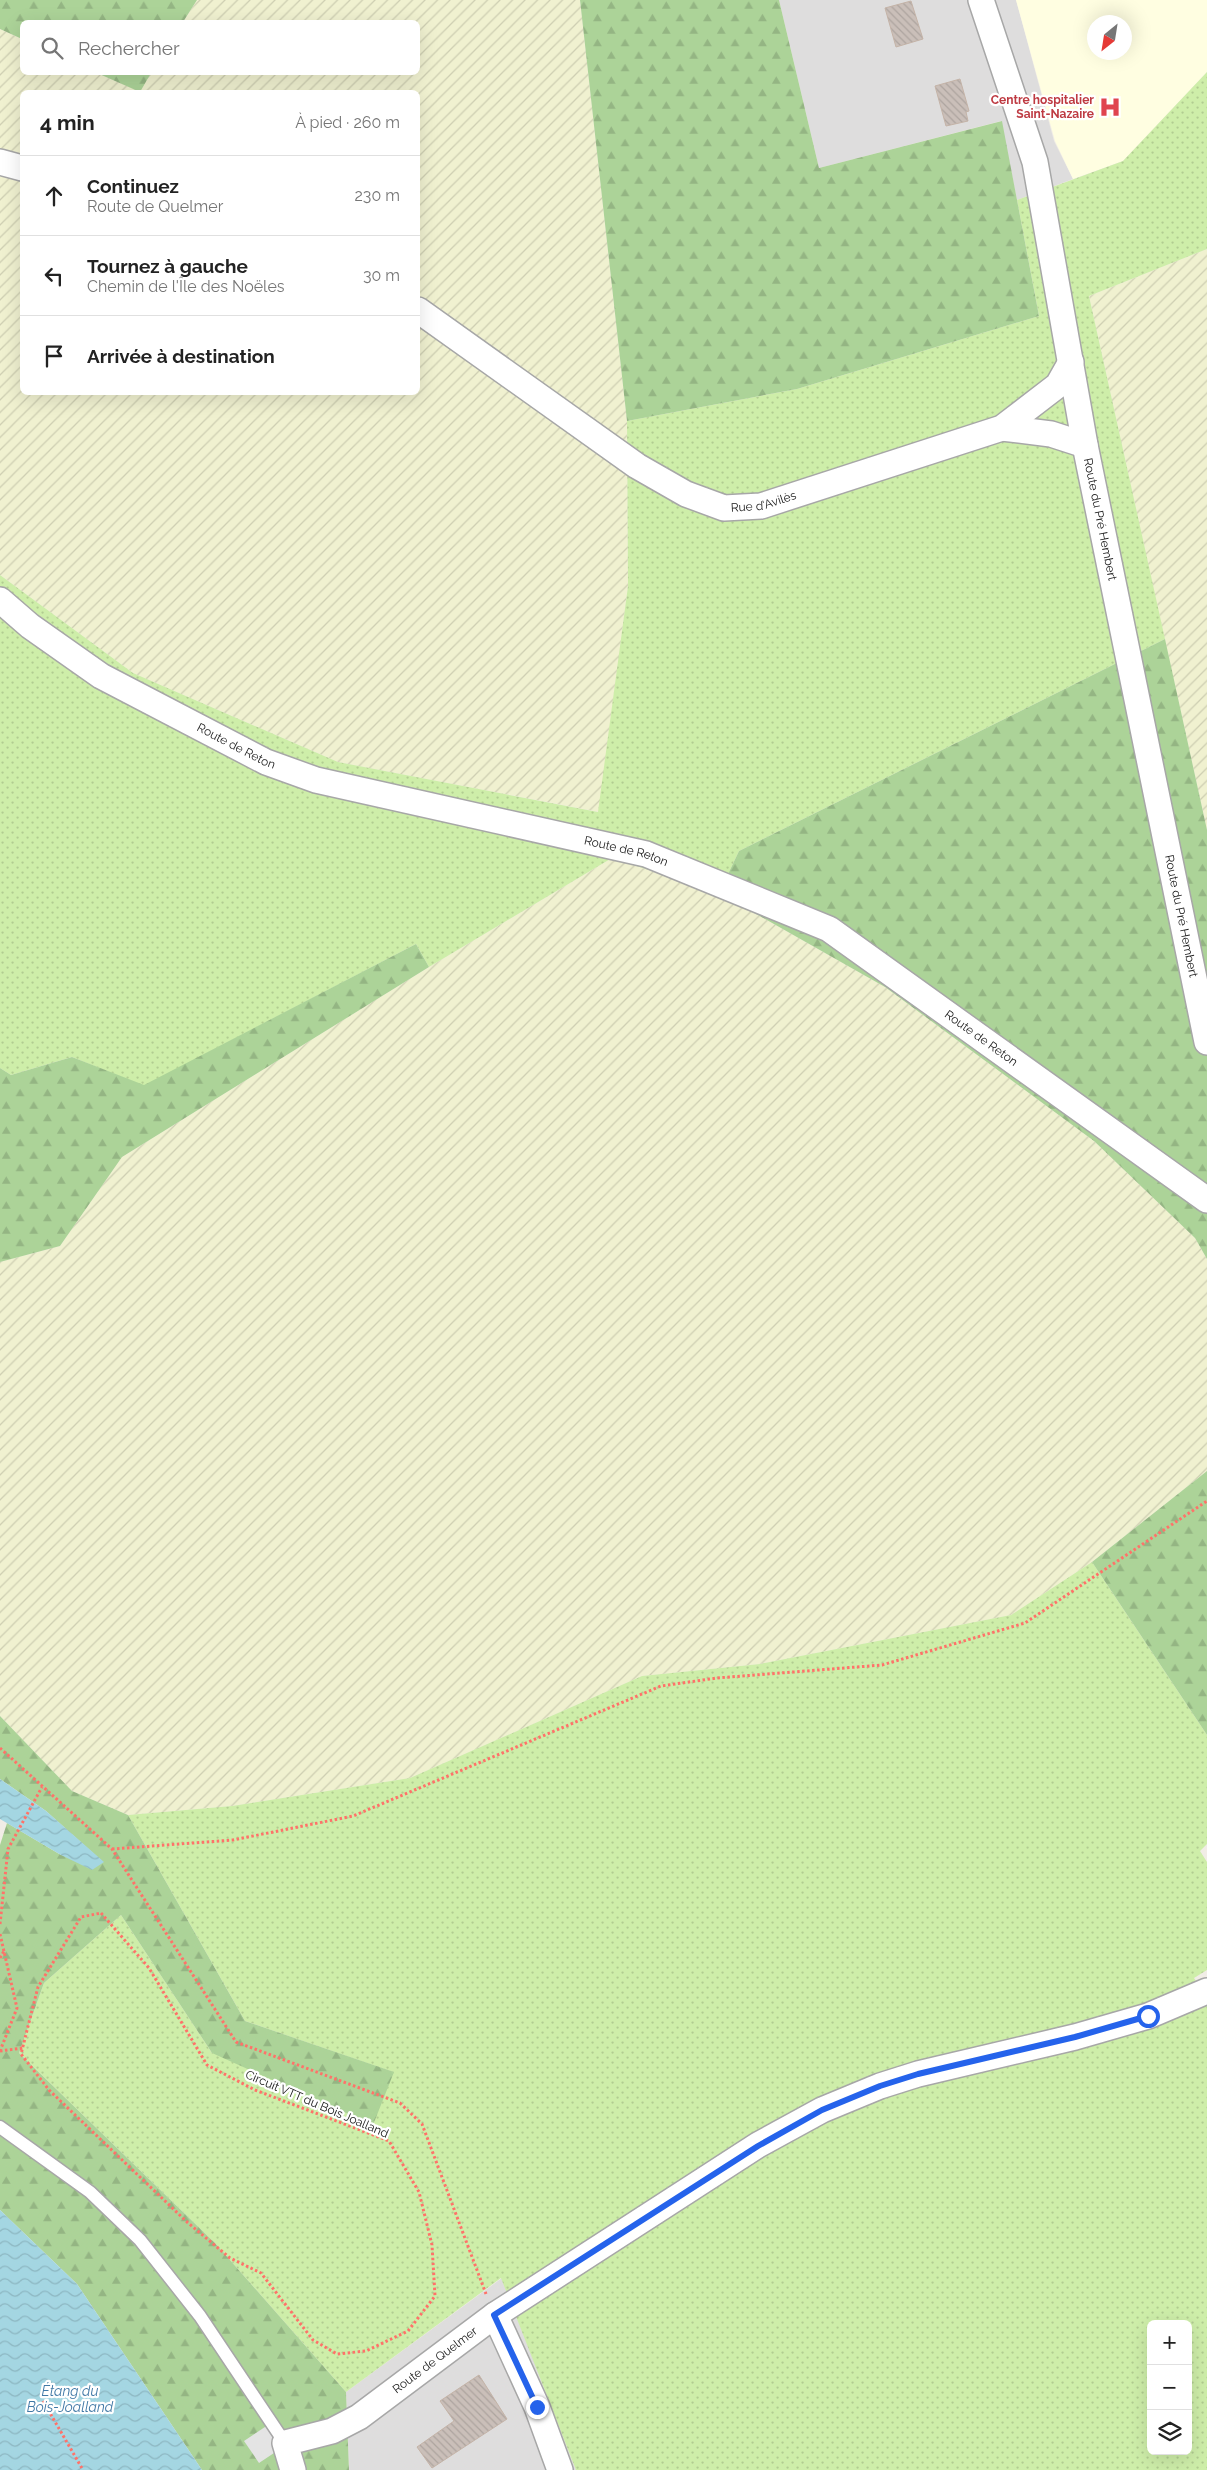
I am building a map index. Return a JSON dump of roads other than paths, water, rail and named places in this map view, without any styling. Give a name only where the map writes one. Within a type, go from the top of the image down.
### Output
[{"type":"street","name":"Route du Pré Hembert","points":[[981,0],[1035,162],[1085,444],[1207,1042]]},
{"type":"street","points":[[0,162],[20,167]]},
{"type":"street","name":"Rue d'Avilès","points":[[420,311],[637,466],[686,494],[724,508],[761,506],[1002,428],[1058,385],[1071,362]]},
{"type":"street","points":[[1002,428],[1051,434],[1085,444]]},
{"type":"street","name":"Route de Reton","points":[[0,600],[30,626],[101,676],[266,762],[316,780],[646,854],[829,929],[1207,1200]]},
{"type":"street","name":"Route de Quelmer","points":[[285,2443],[332,2431],[359,2417],[494,2315],[758,2146],[822,2110],[880,2086],[918,2074],[1075,2037],[1148,2016],[1207,1991]]},
{"type":"street","points":[[494,2315],[537,2407],[560,2470]]},
{"type":"street","points":[[285,2443],[293,2470]]},
{"type":"lane","points":[[0,2127],[90,2192],[140,2240],[200,2316],[285,2443]]},
{"type":"water","points":[[0,1779],[46,1811],[104,1862],[92,1870],[61,1855],[0,1819]]},
{"type":"water","name":"Étang du Bois-Joalland","points":[[0,2210],[77,2284],[202,2470],[0,2470]]},
{"type":"place","name":"Centre hospitalier Saint-Nazaire","points":[[1110,107]]}]
